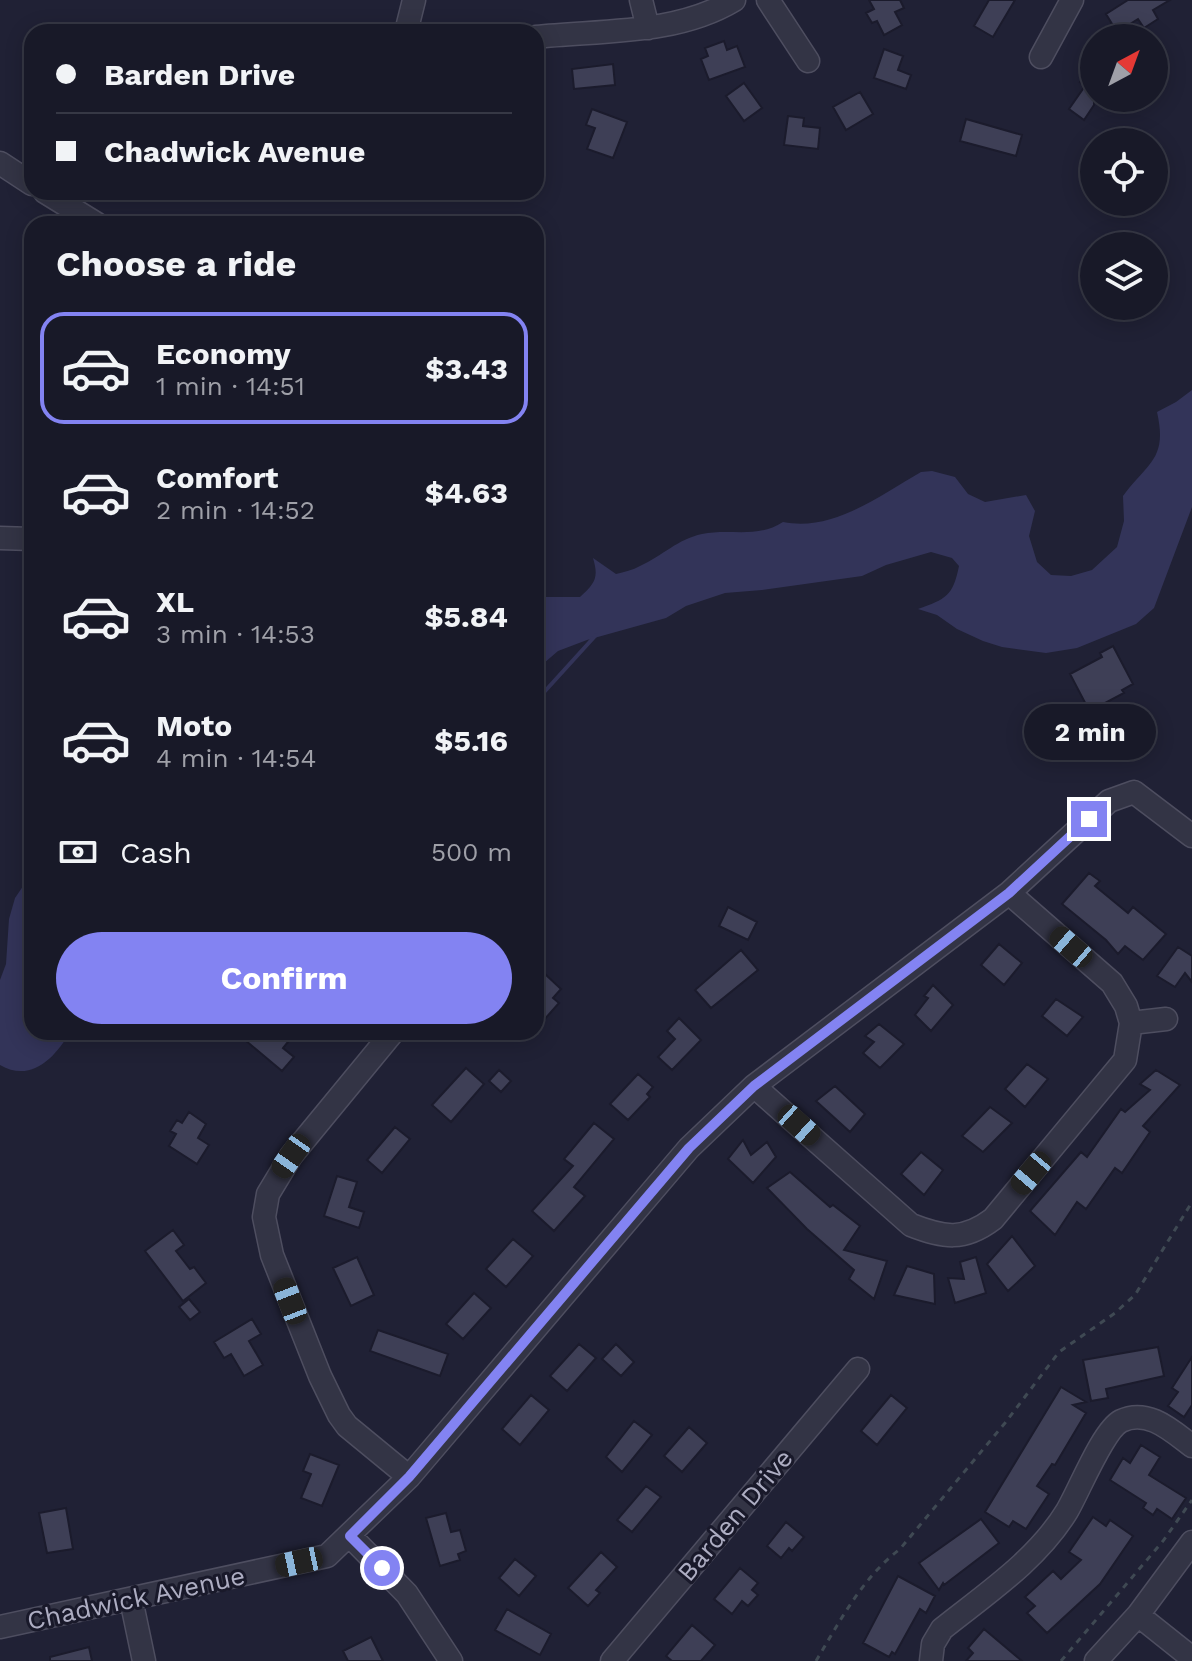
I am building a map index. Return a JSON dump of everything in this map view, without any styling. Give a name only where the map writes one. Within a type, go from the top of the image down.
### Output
[{"type":"street","points":[[408,24],[414,0]]},
{"type":"street","points":[[641,0],[648,28]]},
{"type":"street","points":[[544,36],[648,28],[693,19],[716,11],[734,0]]},
{"type":"street","points":[[768,0],[808,61]]},
{"type":"street","points":[[1041,57],[1072,0]]},
{"type":"street","points":[[0,163],[24,179]]},
{"type":"street","points":[[58,200],[84,216]]},
{"type":"street","points":[[0,538],[24,539]]},
{"type":"street","name":"Chadwick Avenue","points":[[0,1627],[327,1556],[409,1477],[689,1148],[754,1086],[1009,893],[1109,801],[1134,792],[1192,836]]},
{"type":"street","points":[[754,1086],[911,1225],[951,1236],[976,1232],[993,1219],[1125,1060],[1131,1023],[1126,1006],[1112,983],[1009,893]]},
{"type":"street","points":[[1131,1023],[1166,1019]]},
{"type":"street","points":[[386,1040],[291,1156],[271,1186],[264,1217],[272,1255],[320,1376],[339,1415],[347,1426],[409,1477]]},
{"type":"street","name":"Barden Drive","points":[[612,1661],[858,1369]]},
{"type":"street","points":[[931,1661],[933,1644],[942,1629],[1041,1546],[1067,1511],[1108,1434],[1119,1422],[1140,1417],[1159,1422],[1192,1446]]},
{"type":"street","points":[[350,1536],[407,1594],[451,1661]]},
{"type":"street","points":[[1096,1661],[1138,1615],[1192,1542]]},
{"type":"street","points":[[131,1599],[144,1661]]},
{"type":"street","points":[[1138,1615],[1192,1658]]},
{"type":"path","points":[[816,1661],[847,1609],[881,1564],[909,1538],[1005,1423],[1059,1352],[1135,1295],[1192,1202]]},
{"type":"path","points":[[1061,1661],[1163,1541],[1192,1500]]},
{"type":"water","points":[[1192,390],[1192,507],[1154,608],[1136,624],[1077,648],[1046,653],[983,641],[937,615],[918,609],[947,595],[959,566],[952,558],[931,552],[886,565],[862,576],[725,593],[686,606],[666,618],[558,651],[544,663],[544,597],[580,597],[594,580],[596,571],[593,558],[616,574],[648,562],[685,540],[702,534],[753,532],[783,522],[820,522],[855,510],[921,472],[932,471],[955,477],[968,494],[985,502],[1026,495],[1035,511],[1029,536],[1037,562],[1051,575],[1071,576],[1092,570],[1117,547],[1124,521],[1123,496],[1157,451],[1160,428],[1157,412]]},
{"type":"water","points":[[24,885],[24,1040],[65,1040],[41,1065],[22,1071],[0,1065],[0,980],[6,964],[9,919],[15,898]]},
{"type":"building","points":[[869,0],[900,0],[904,8],[895,12],[902,25],[884,35],[877,21],[872,23],[866,13],[874,9]]},
{"type":"building","points":[[989,0],[1015,0],[993,37],[974,26]]},
{"type":"building","points":[[1128,0],[1170,0],[1153,10],[1158,19],[1150,24],[1141,24],[1138,19],[1130,24],[1112,24],[1106,14]]},
{"type":"building","points":[[724,41],[727,50],[737,46],[745,67],[709,80],[701,59],[708,56],[705,48]]},
{"type":"building","points":[[884,49],[903,56],[898,70],[911,75],[906,89],[874,78]]},
{"type":"building","points":[[613,64],[615,85],[574,89],[572,69]]},
{"type":"building","points":[[744,83],[762,108],[744,121],[726,96]]},
{"type":"building","points":[[860,92],[873,114],[846,130],[833,107]]},
{"type":"building","points":[[1080,93],[1080,112],[1089,112],[1084,120],[1069,109]]},
{"type":"building","points":[[592,109],[627,122],[613,158],[587,149],[595,128],[586,125]]},
{"type":"building","points":[[788,116],[804,118],[803,126],[820,128],[818,149],[784,145]]},
{"type":"building","points":[[966,119],[1022,135],[1016,156],[960,141]]},
{"type":"building","points":[[1113,646],[1133,684],[1105,703],[1107,708],[1092,716],[1070,674],[1102,657],[1100,653]]},
{"type":"building","points":[[1089,873],[1100,881],[1095,886],[1128,913],[1133,907],[1166,934],[1143,960],[1125,946],[1118,954],[1106,940],[1062,904]]},
{"type":"building","points":[[728,907],[757,922],[748,940],[719,926]]},
{"type":"building","points":[[999,944],[1022,963],[1004,985],[981,965]]},
{"type":"building","points":[[1178,947],[1192,956],[1192,982],[1185,973],[1175,987],[1157,976]]},
{"type":"building","points":[[741,950],[758,970],[711,1008],[695,990]]},
{"type":"building","points":[[544,975],[561,989],[553,998],[559,1003],[544,1020]]},
{"type":"building","points":[[933,985],[953,1005],[931,1031],[915,1015],[928,998],[924,996]]},
{"type":"building","points":[[1056,999],[1083,1017],[1067,1036],[1042,1016]]},
{"type":"building","points":[[679,1018],[701,1040],[672,1070],[658,1057],[675,1039],[667,1031]]},
{"type":"building","points":[[879,1024],[904,1044],[880,1068],[863,1053],[874,1042],[865,1036]]},
{"type":"building","points":[[245,1040],[290,1040],[283,1048],[294,1057],[282,1071]]},
{"type":"building","points":[[1027,1064],[1048,1079],[1025,1107],[1005,1089]]},
{"type":"building","points":[[466,1068],[484,1084],[451,1122],[432,1105]]},
{"type":"building","points":[[499,1070],[511,1081],[501,1092],[489,1081]]},
{"type":"building","points":[[1156,1070],[1180,1085],[1143,1126],[1150,1132],[1122,1173],[1115,1168],[1086,1209],[1077,1202],[1055,1235],[1030,1211],[1081,1152],[1087,1157],[1121,1109],[1125,1112],[1150,1090],[1140,1084]]},
{"type":"building","points":[[638,1074],[653,1087],[647,1094],[650,1097],[628,1120],[610,1104]]},
{"type":"building","points":[[835,1086],[865,1114],[850,1132],[816,1101]]},
{"type":"building","points":[[990,1107],[1012,1123],[983,1152],[962,1136]]},
{"type":"building","points":[[189,1112],[206,1124],[198,1138],[209,1145],[197,1164],[169,1146],[176,1134],[170,1131],[177,1120],[182,1123]]},
{"type":"building","points":[[594,1123],[614,1139],[574,1187],[585,1196],[554,1231],[532,1211],[573,1166],[564,1159]]},
{"type":"building","points":[[395,1127],[410,1139],[382,1173],[367,1160]]},
{"type":"building","points":[[743,1140],[751,1155],[767,1142],[776,1157],[753,1183],[728,1159]]},
{"type":"building","points":[[921,1152],[943,1170],[924,1195],[901,1174]]},
{"type":"building","points":[[790,1172],[830,1207],[833,1205],[860,1226],[844,1250],[887,1261],[874,1299],[849,1279],[854,1270],[807,1229],[767,1188]]},
{"type":"building","points":[[337,1176],[357,1182],[349,1207],[364,1212],[359,1228],[324,1216]]},
{"type":"building","points":[[173,1230],[184,1245],[176,1251],[206,1283],[183,1301],[145,1251]]},
{"type":"building","points":[[1012,1236],[1035,1266],[1008,1291],[987,1264]]},
{"type":"building","points":[[513,1239],[533,1256],[506,1287],[486,1269]]},
{"type":"building","points":[[357,1257],[374,1295],[351,1306],[333,1268]]},
{"type":"building","points":[[976,1257],[986,1293],[955,1303],[948,1278],[964,1279],[960,1262]]},
{"type":"building","points":[[907,1266],[934,1274],[935,1304],[894,1295]]},
{"type":"building","points":[[474,1293],[491,1308],[463,1339],[446,1324]]},
{"type":"building","points":[[189,1299],[200,1312],[190,1320],[179,1307]]},
{"type":"building","points":[[252,1319],[261,1334],[249,1341],[263,1365],[244,1376],[231,1354],[224,1358],[214,1342]]},
{"type":"building","points":[[378,1330],[448,1354],[440,1376],[370,1351]]},
{"type":"building","points":[[579,1344],[596,1358],[567,1391],[550,1376]]},
{"type":"building","points":[[616,1344],[634,1362],[621,1376],[602,1359]]},
{"type":"building","points":[[1158,1347],[1164,1376],[1106,1389],[1108,1398],[1091,1401],[1083,1360]]},
{"type":"building","points":[[1192,1357],[1192,1405],[1184,1417],[1168,1406],[1178,1392],[1172,1388]]},
{"type":"building","points":[[1061,1387],[1086,1402],[1073,1405],[1086,1413],[1055,1465],[1052,1464],[1037,1486],[1049,1494],[1026,1529],[1013,1521],[1009,1527],[985,1512]]},
{"type":"building","points":[[531,1395],[549,1410],[520,1445],[502,1429]]},
{"type":"building","points":[[891,1395],[907,1408],[877,1445],[861,1431]]},
{"type":"building","points":[[634,1421],[652,1435],[622,1472],[606,1457]]},
{"type":"building","points":[[689,1427],[707,1443],[682,1472],[664,1456]]},
{"type":"building","points":[[1141,1445],[1160,1457],[1149,1475],[1186,1498],[1172,1519],[1157,1509],[1153,1515],[1143,1508],[1146,1503],[1110,1480],[1123,1458],[1130,1463]]},
{"type":"building","points":[[310,1454],[339,1465],[322,1506],[301,1498],[311,1474],[303,1471]]},
{"type":"building","points":[[646,1486],[661,1497],[632,1532],[617,1520]]},
{"type":"building","points":[[66,1508],[73,1549],[47,1553],[39,1513]]},
{"type":"building","points":[[446,1513],[451,1532],[460,1530],[466,1551],[458,1554],[460,1560],[440,1566],[426,1518]]},
{"type":"building","points":[[1093,1517],[1106,1526],[1110,1520],[1133,1536],[1100,1584],[1047,1633],[1027,1613],[1035,1606],[1025,1597],[1053,1571],[1061,1579],[1081,1560],[1069,1552]]},
{"type":"building","points":[[981,1519],[999,1543],[943,1583],[939,1590],[919,1563]]},
{"type":"building","points":[[786,1522],[804,1537],[781,1558],[767,1546]]},
{"type":"building","points":[[601,1552],[617,1567],[596,1590],[600,1593],[588,1606],[568,1588]]},
{"type":"building","points":[[515,1559],[536,1576],[519,1596],[499,1578]]},
{"type":"building","points":[[740,1568],[758,1583],[752,1590],[758,1595],[748,1606],[742,1601],[732,1614],[714,1599]]},
{"type":"building","points":[[898,1576],[935,1596],[926,1613],[920,1609],[895,1654],[892,1652],[889,1657],[863,1643]]},
{"type":"building","points":[[507,1609],[551,1634],[540,1655],[495,1630]]},
{"type":"building","points":[[692,1625],[715,1645],[701,1661],[672,1661],[666,1656]]},
{"type":"building","points":[[984,1629],[1022,1661],[966,1661],[973,1653],[968,1648]]},
{"type":"building","points":[[371,1637],[383,1661],[348,1661],[343,1651]]},
{"type":"building","points":[[89,1647],[92,1661],[50,1661],[50,1657]]},
{"type":"waterway","points":[[544,692],[596,635]]},
{"type":"route","points":[[382,1568],[350,1536],[409,1477],[689,1148],[754,1086],[1009,893],[1089,819]]}]
